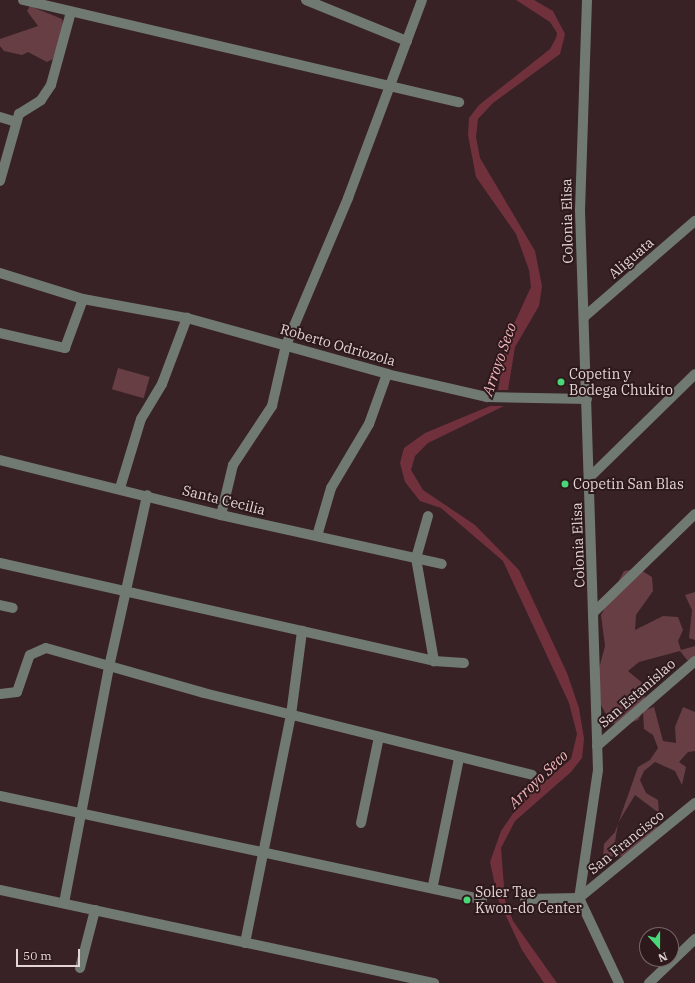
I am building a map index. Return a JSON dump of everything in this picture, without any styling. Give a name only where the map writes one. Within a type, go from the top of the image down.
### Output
[{"type":"street","points":[[23,0],[459,102]]},
{"type":"street","points":[[306,0],[407,41]]},
{"type":"street","points":[[221,514],[233,465],[272,406],[286,345],[348,198],[388,86],[422,0]]},
{"type":"street","name":"Colonia Elisa","points":[[579,898],[598,770],[590,477],[580,210],[587,0]]},
{"type":"street","points":[[0,181],[16,122],[25,108],[46,95],[71,12]]},
{"type":"street","points":[[0,117],[16,122]]},
{"type":"street","name":"Aliguata","points":[[584,317],[695,221]]},
{"type":"street","name":"Roberto Odriozola","points":[[0,273],[83,298],[187,318],[387,374],[487,397],[511,399],[587,399]]},
{"type":"street","points":[[0,333],[65,348],[83,298]]},
{"type":"street","points":[[120,488],[141,420],[162,384],[187,318]]},
{"type":"street","points":[[317,536],[331,488],[369,424],[387,374]]},
{"type":"street","points":[[590,477],[695,374]]},
{"type":"street","name":"Santa Cecilia","points":[[0,460],[120,488],[221,514],[442,564]]},
{"type":"street","points":[[64,903],[124,592],[147,495]]},
{"type":"street","points":[[594,612],[695,514]]},
{"type":"street","points":[[428,516],[416,558],[434,661]]},
{"type":"street","points":[[0,563],[434,661],[464,663]]},
{"type":"street","points":[[0,605],[13,608]]},
{"type":"street","points":[[245,943],[291,715],[302,631]]},
{"type":"street","points":[[0,694],[17,692],[30,655],[37,649],[291,715],[532,775]]},
{"type":"street","name":"San Estanislao","points":[[597,746],[695,661]]},
{"type":"street","points":[[361,823],[379,737]]},
{"type":"street","points":[[433,886],[460,758]]},
{"type":"street","points":[[0,796],[80,814],[433,886],[482,899]]},
{"type":"street","name":"San Francisco","points":[[579,898],[695,803]]},
{"type":"street","points":[[0,890],[434,983]]},
{"type":"street","points":[[525,899],[579,898],[619,983]]},
{"type":"street","points":[[80,968],[95,910]]},
{"type":"street","points":[[649,983],[695,939]]},
{"type":"shaded area","points":[[516,0],[534,0],[553,11],[565,34],[560,54],[493,103],[478,119],[476,137],[480,158],[535,251],[542,286],[539,306],[515,347],[508,390],[498,390],[506,341],[531,287],[529,270],[516,234],[476,177],[468,135],[469,118],[479,105],[550,49],[557,33],[550,22]]},
{"type":"shaded area","points":[[30,6],[62,19],[64,29],[53,59],[47,62],[28,52],[22,55],[4,51],[0,46],[0,39],[38,26],[27,11]]},
{"type":"shaded area","points":[[118,368],[150,377],[144,398],[112,389]]},
{"type":"shaded area","points":[[490,406],[504,406],[428,443],[415,456],[411,470],[423,490],[475,525],[519,570],[567,673],[579,708],[584,739],[582,758],[571,772],[515,821],[501,848],[505,900],[513,921],[557,983],[544,983],[522,950],[498,899],[490,862],[501,831],[521,802],[571,759],[577,734],[569,703],[503,561],[441,508],[420,501],[405,482],[400,463],[404,448],[425,433]]},
{"type":"shaded area","points":[[639,569],[652,577],[653,591],[636,615],[635,630],[663,616],[678,617],[683,630],[678,641],[681,650],[695,646],[695,660],[687,660],[680,651],[639,662],[628,671],[646,686],[643,711],[654,707],[663,741],[676,743],[675,727],[683,707],[695,712],[695,751],[688,752],[679,762],[686,767],[682,785],[675,771],[655,762],[644,771],[640,780],[646,793],[658,800],[659,813],[635,795],[618,822],[638,767],[650,760],[658,748],[653,735],[644,729],[643,712],[638,720],[624,725],[611,723],[593,691],[605,646],[601,615],[624,571]]},
{"type":"shaded area","points":[[695,592],[695,640],[689,638],[692,610],[685,595]]},
{"type":"shaded area","points":[[618,824],[615,842],[629,848],[652,828],[666,825],[633,856],[603,857],[604,844],[615,832]]},
{"type":"place","name":"Copetin y Bodega Chukito","points":[[561,382]]},
{"type":"place","name":"Copetin San Blas","points":[[565,484]]},
{"type":"place","name":"Soler Tae Kwon-do Center","points":[[467,900]]},
{"type":"water label","name":"Arroyo Seco","points":[[499,359]]},
{"type":"water label","name":"Arroyo Seco","points":[[538,779]]}]
